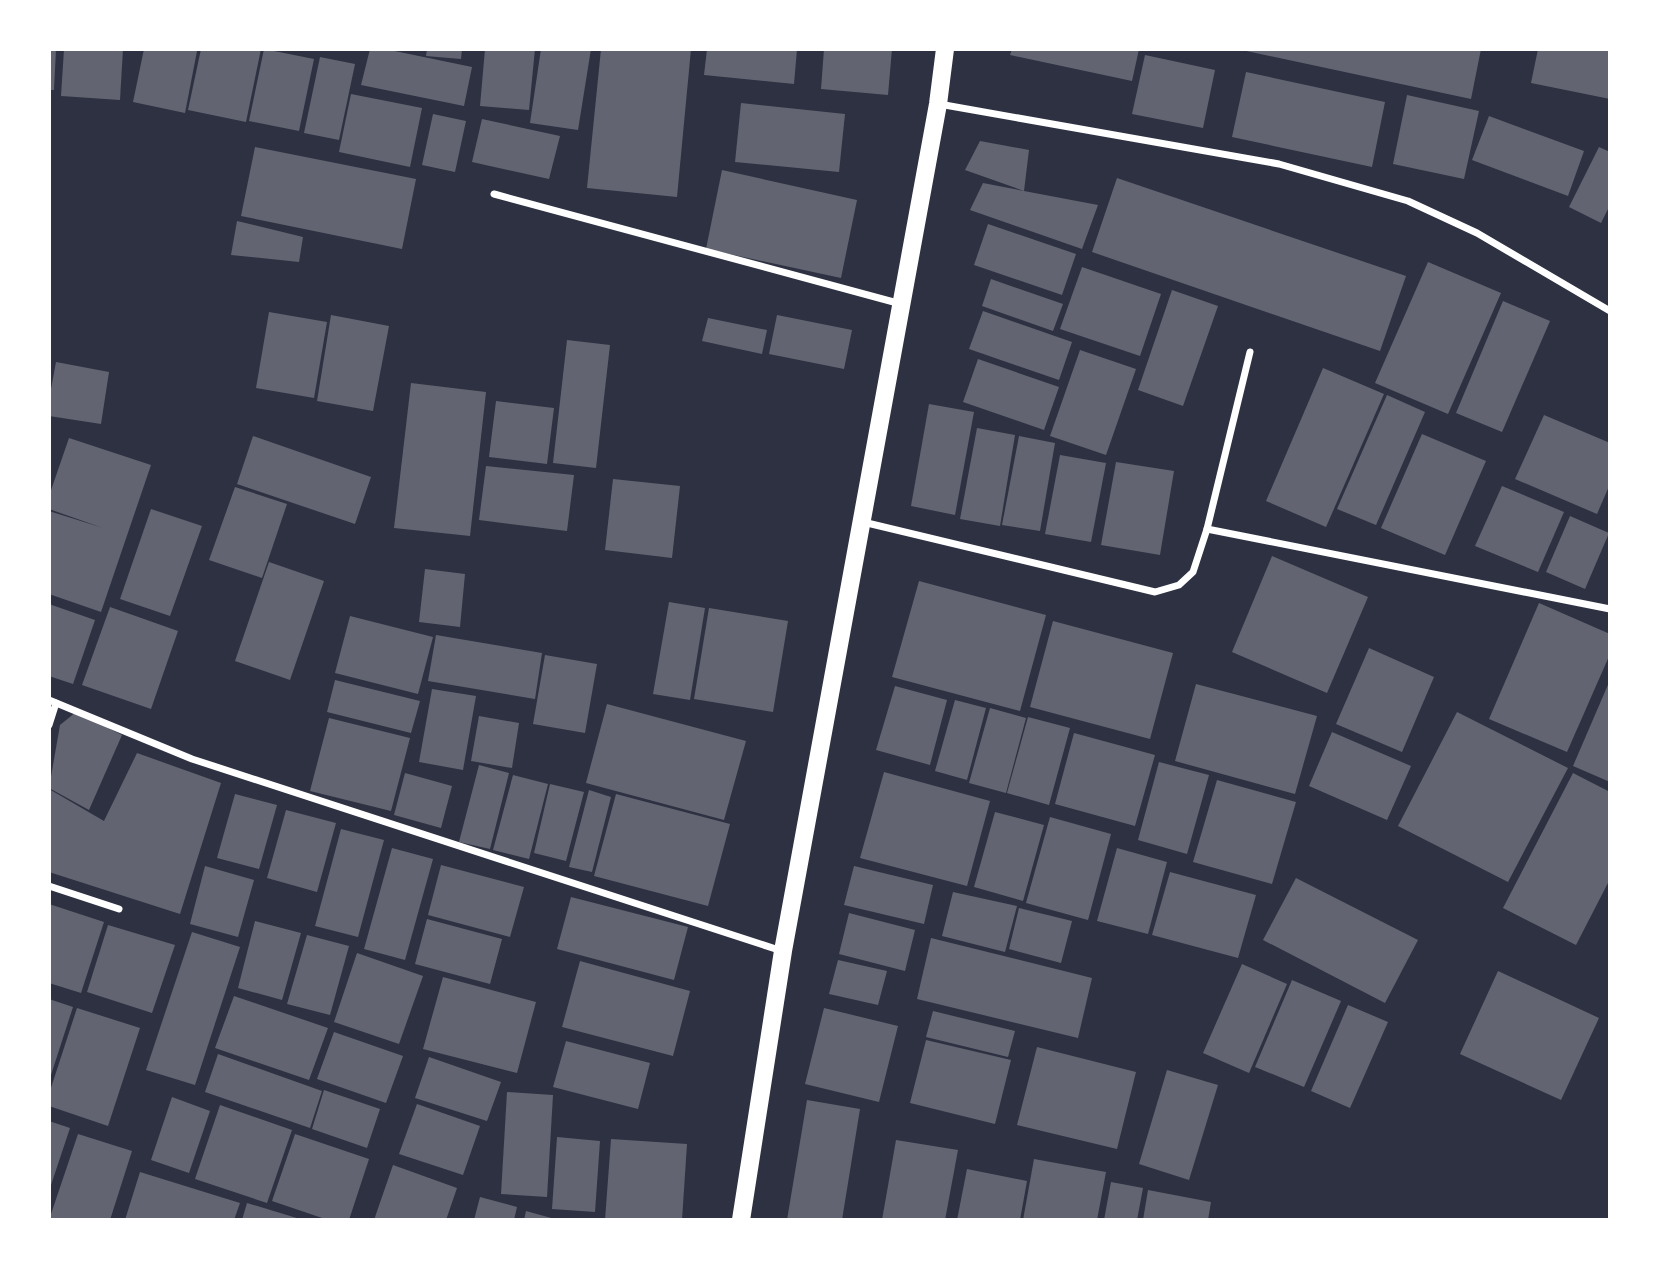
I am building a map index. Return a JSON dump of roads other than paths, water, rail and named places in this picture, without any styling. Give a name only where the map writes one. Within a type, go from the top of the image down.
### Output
[{"type":"main road","points":[[741,1220],[783,951],[938,104],[945,49]]},
{"type":"street","points":[[938,104],[1279,164],[1408,201],[1477,233],[1610,311]]},
{"type":"street","points":[[494,194],[902,304]]},
{"type":"street","points":[[862,522],[1155,592],[1179,585],[1193,572],[1207,529],[1250,352]]},
{"type":"street","points":[[1207,529],[1610,609]]},
{"type":"street","points":[[49,725],[53,701],[192,759],[783,951]]},
{"type":"street","points":[[49,886],[119,909]]}]
